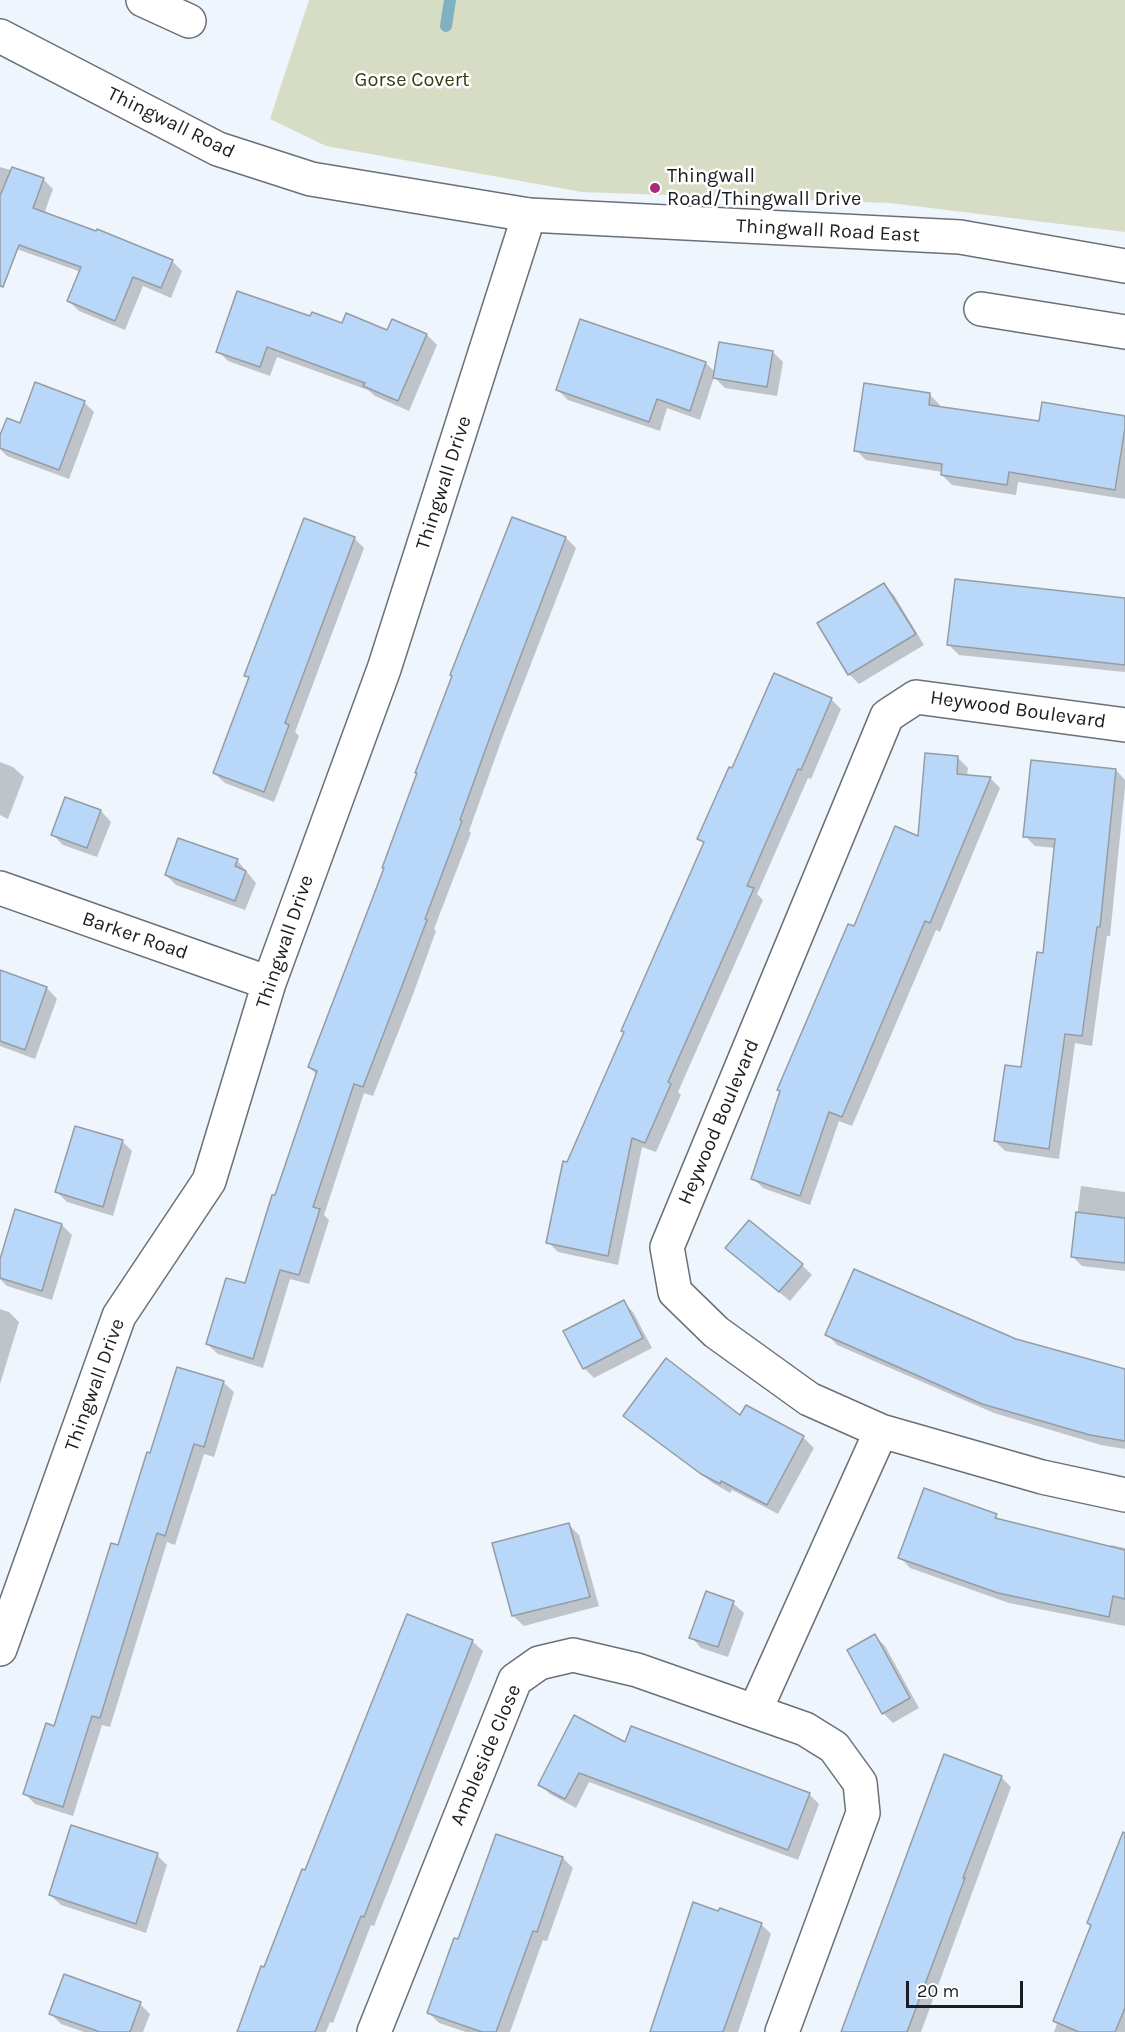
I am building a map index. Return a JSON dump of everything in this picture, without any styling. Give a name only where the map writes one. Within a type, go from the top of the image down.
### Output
[{"type":"street","points":[[143,0],[189,21]]},
{"type":"street","name":"Thingwall Road","points":[[0,36],[218,149],[311,179],[529,215]]},
{"type":"street","name":"Thingwall Road East","points":[[529,215],[960,237],[1125,266]]},
{"type":"street","name":"Thingwall Drive","points":[[0,1649],[119,1316],[209,1181],[269,983],[384,669],[529,215]]},
{"type":"street","points":[[981,309],[1125,332]]},
{"type":"street","name":"Heywood Boulevard","points":[[1125,725],[916,697],[888,716],[667,1247],[675,1292],[716,1332],[809,1399],[881,1431],[1042,1477],[1125,1495]]},
{"type":"street","name":"Barker Road","points":[[0,888],[269,983]]},
{"type":"street","points":[[755,1711],[881,1431]]},
{"type":"street","name":"Ambleside Close","points":[[374,2032],[515,1680],[539,1664],[573,1655],[637,1670],[805,1729],[834,1747],[861,1783],[863,1813],[782,2032]]},
{"type":"green space","name":"Gorse Covert","points":[[309,0],[1125,0],[1125,232],[890,203],[582,192],[326,146],[270,119]]},
{"type":"building","points":[[12,167],[44,178],[33,208],[96,231],[97,229],[173,260],[161,288],[133,277],[115,321],[67,301],[81,267],[19,245],[3,287],[0,286],[0,196]]},
{"type":"building","points":[[237,291],[310,316],[312,312],[342,323],[346,313],[387,330],[392,319],[427,334],[398,401],[363,386],[365,383],[267,347],[260,367],[216,352]]},
{"type":"building","points":[[580,319],[706,362],[690,411],[657,399],[649,422],[556,390]]},
{"type":"building","points":[[719,342],[773,351],[767,387],[713,378]]},
{"type":"building","points":[[35,382],[85,401],[59,470],[0,448],[0,435],[7,418],[20,423]]},
{"type":"building","points":[[864,383],[930,393],[929,405],[1039,421],[1042,402],[1125,416],[1115,490],[1009,472],[1007,485],[941,475],[942,464],[854,451]]},
{"type":"building","points":[[512,517],[566,537],[494,726],[460,820],[462,821],[425,919],[427,920],[363,1087],[354,1084],[313,1207],[320,1209],[299,1275],[280,1270],[253,1359],[206,1344],[226,1278],[245,1283],[272,1195],[275,1195],[317,1071],[308,1067],[384,868],[382,868],[417,773],[415,773],[452,676],[450,675]]},
{"type":"building","points":[[304,518],[355,537],[285,723],[289,725],[264,792],[213,773],[249,677],[244,676]]},
{"type":"building","points":[[955,579],[1125,598],[1125,665],[947,645]]},
{"type":"building","points":[[884,583],[916,634],[848,675],[817,623]]},
{"type":"building","points":[[774,673],[832,698],[747,886],[754,888],[668,1082],[671,1084],[645,1143],[632,1138],[608,1256],[546,1243],[563,1161],[567,1162],[624,1032],[621,1031],[704,842],[697,839],[729,767],[732,768]]},
{"type":"building","points":[[925,753],[958,756],[957,774],[991,777],[930,923],[925,921],[842,1117],[829,1112],[800,1196],[751,1179],[780,1091],[777,1090],[848,924],[854,926],[895,826],[918,836]]},
{"type":"building","points":[[1031,760],[1116,769],[1100,927],[1097,927],[1082,1036],[1065,1034],[1049,1149],[994,1141],[1005,1065],[1021,1067],[1037,952],[1043,953],[1055,839],[1023,837]]},
{"type":"building","points":[[65,797],[101,810],[87,848],[51,835]]},
{"type":"building","points":[[178,838],[238,859],[235,866],[246,871],[235,901],[165,875]]},
{"type":"building","points":[[0,970],[47,987],[25,1050],[0,1041]]},
{"type":"building","points":[[75,1126],[123,1140],[103,1207],[55,1192]]},
{"type":"building","points":[[15,1209],[62,1224],[42,1291],[0,1278],[0,1259]]},
{"type":"building","points":[[1076,1212],[1125,1218],[1125,1263],[1071,1257]]},
{"type":"building","points":[[749,1220],[803,1264],[779,1292],[725,1248]]},
{"type":"building","points":[[854,1269],[1016,1339],[1125,1369],[1125,1441],[1090,1435],[982,1404],[825,1335]]},
{"type":"building","points":[[624,1300],[643,1338],[583,1369],[563,1331]]},
{"type":"building","points":[[666,1358],[740,1415],[746,1405],[804,1436],[767,1505],[721,1481],[720,1484],[701,1474],[623,1416]]},
{"type":"building","points":[[177,1367],[224,1381],[204,1447],[194,1444],[165,1536],[157,1533],[100,1718],[92,1716],[63,1807],[23,1794],[46,1723],[54,1726],[111,1543],[118,1545]]},
{"type":"building","points":[[924,1488],[997,1514],[995,1518],[1125,1550],[1125,1599],[1113,1596],[1109,1617],[998,1593],[898,1558]]},
{"type":"building","points":[[569,1523],[590,1597],[512,1616],[492,1543]]},
{"type":"building","points":[[706,1591],[734,1601],[718,1647],[689,1638]]},
{"type":"building","points":[[407,1614],[473,1640],[364,1917],[361,1916],[315,2032],[237,2032],[261,1966],[264,1967],[302,1869],[305,1870]]},
{"type":"building","points":[[875,1634],[910,1698],[882,1714],[847,1650]]},
{"type":"building","points":[[574,1715],[625,1742],[631,1726],[810,1793],[788,1850],[579,1773],[565,1799],[538,1785]]},
{"type":"building","points":[[944,1754],[1002,1776],[963,1878],[965,1878],[907,2032],[841,2032]]},
{"type":"building","points":[[71,1825],[158,1853],[136,1924],[49,1895]]},
{"type":"building","points":[[1123,1832],[1125,1833],[1125,2008],[1115,2032],[1079,2032],[1053,2021],[1091,1925],[1087,1923]]},
{"type":"building","points":[[496,1834],[563,1857],[537,1932],[533,1931],[496,2032],[482,2032],[427,2013],[454,1938],[458,1939]]},
{"type":"building","points":[[693,1902],[718,1911],[720,1908],[762,1923],[723,2032],[650,2032]]},
{"type":"building","points":[[64,1974],[141,2002],[130,2032],[100,2032],[49,2014]]},
{"type":"waterway","points":[[446,26],[450,0]]},
{"type":"place","name":"Thingwall Road/Thingwall Drive","points":[[655,188]]}]
